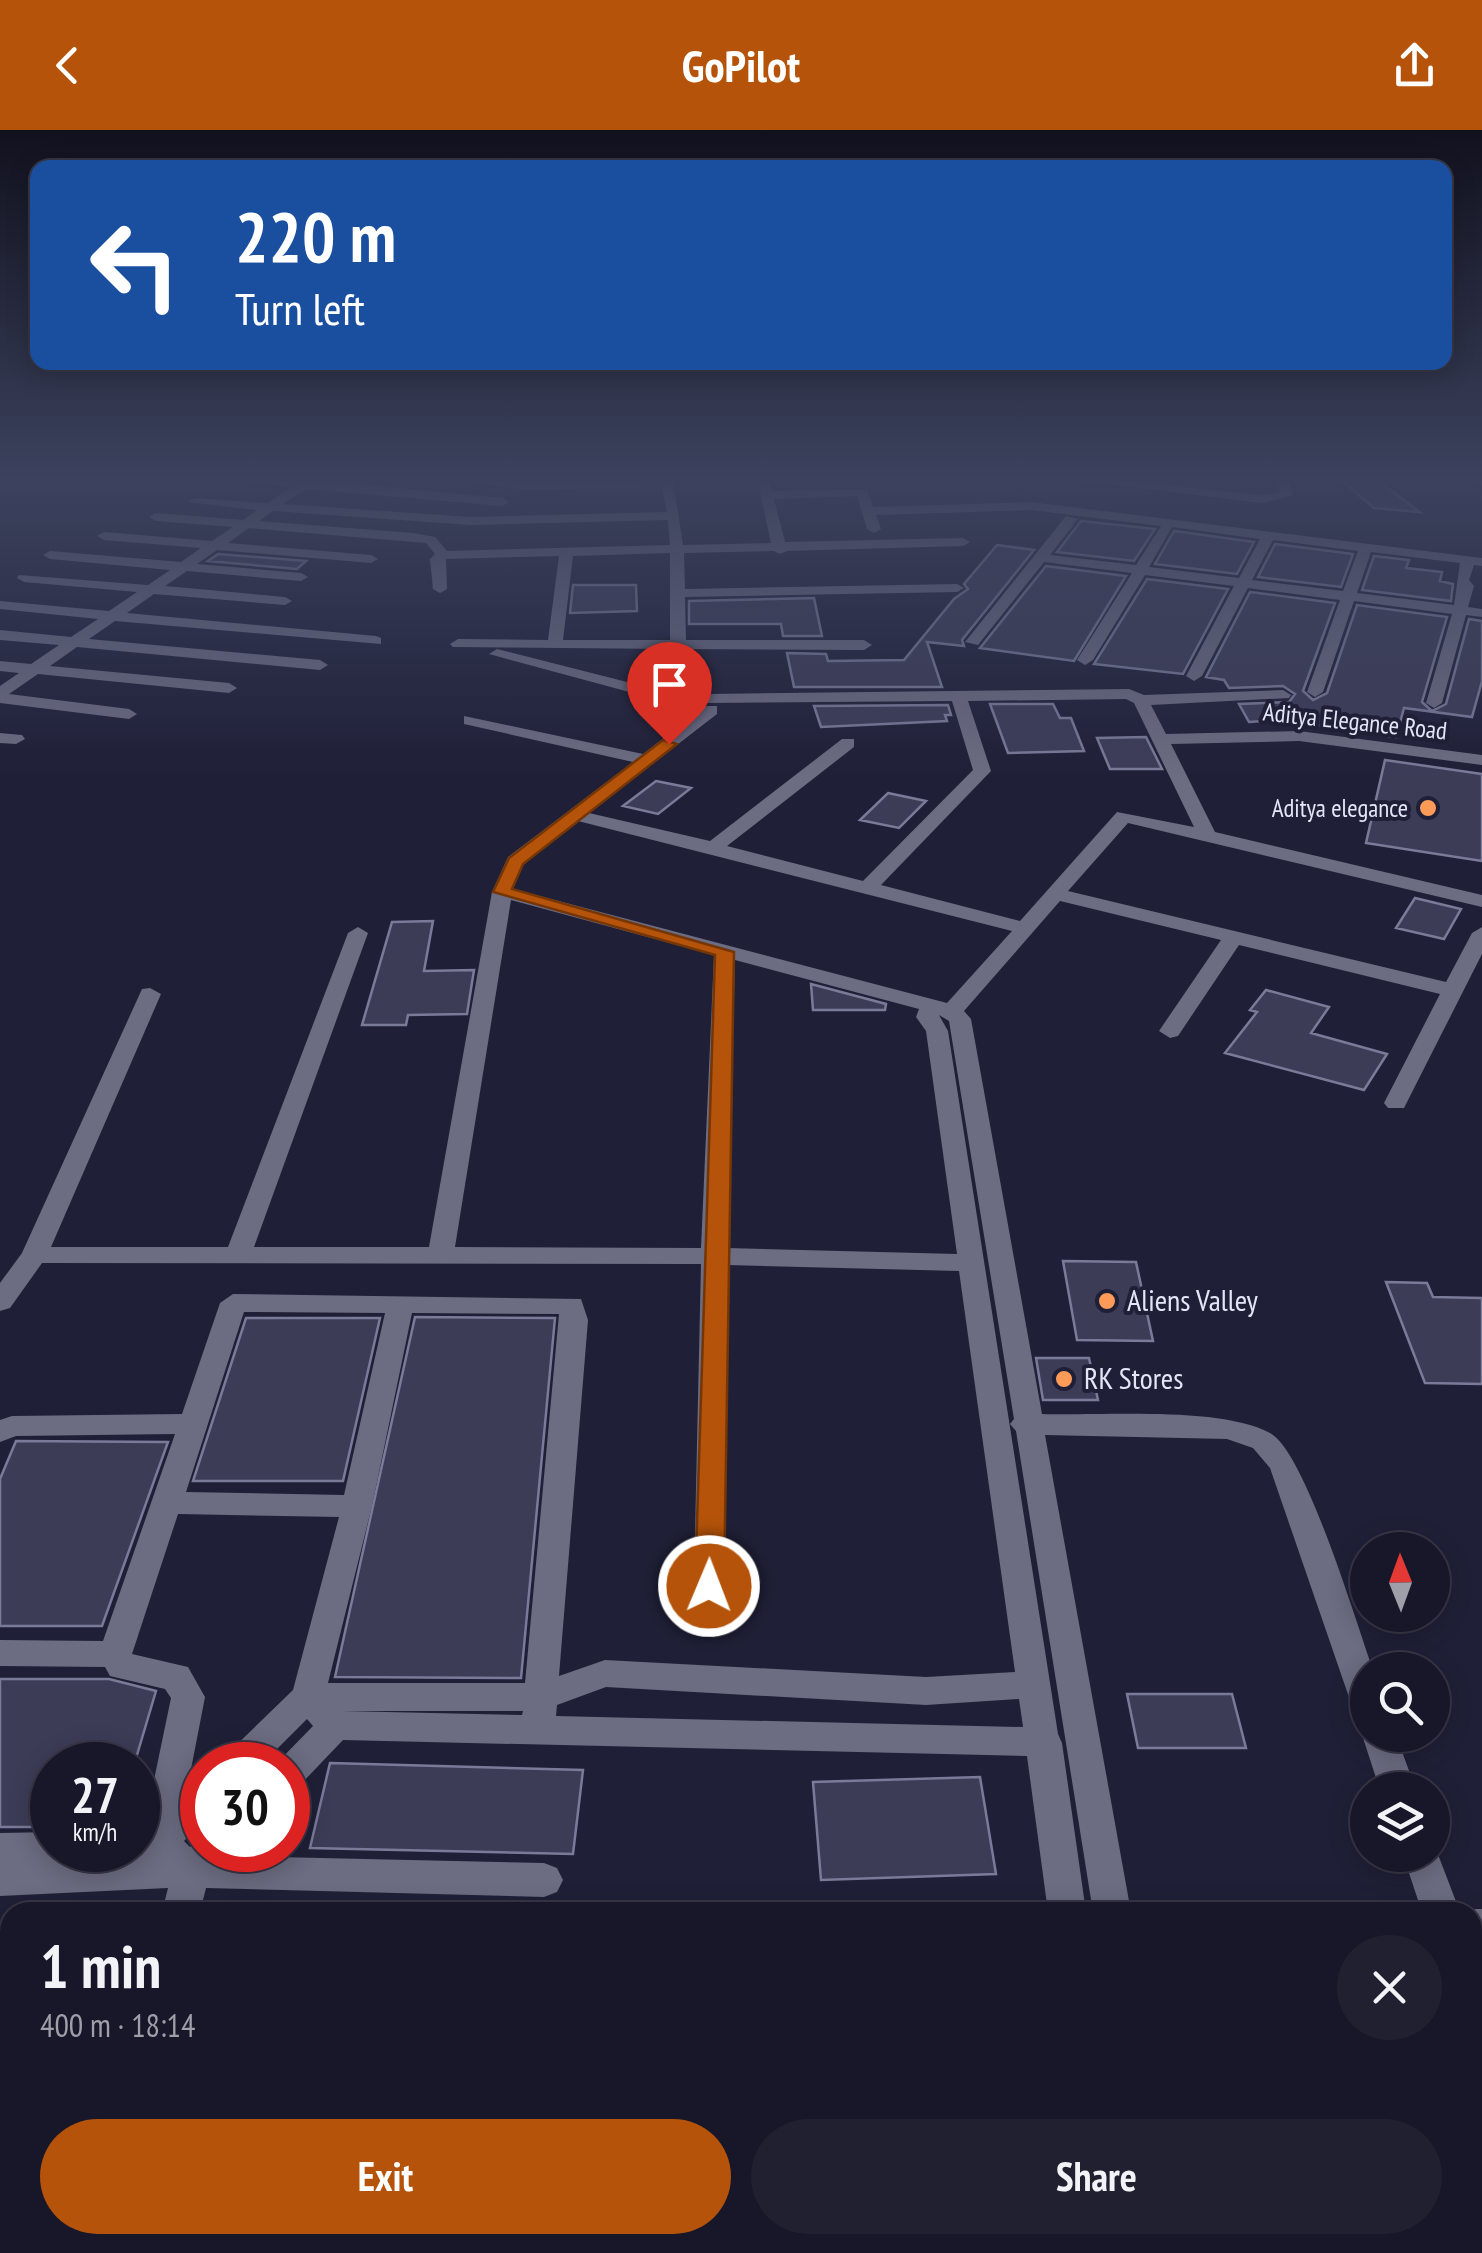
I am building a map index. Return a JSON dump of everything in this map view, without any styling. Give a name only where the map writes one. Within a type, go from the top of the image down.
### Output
[{"type":"street","points":[[38,579],[285,600]]},
{"type":"street","points":[[0,696],[166,579]]},
{"type":"street","points":[[439,579],[440,589]]},
{"type":"street","points":[[556,644],[563,579]]},
{"type":"street","points":[[679,579],[676,642],[680,690],[708,699],[1113,691],[1142,700],[1283,695]]},
{"type":"street","points":[[973,642],[1025,579]]},
{"type":"street","points":[[1085,660],[1139,579]]},
{"type":"street","points":[[1207,579],[1482,613]]},
{"type":"street","points":[[1194,676],[1248,579]]},
{"type":"street","points":[[1315,692],[1356,579]]},
{"type":"street","points":[[1434,703],[1458,610],[1467,586],[1476,579]]},
{"type":"street","points":[[681,593],[957,588]]},
{"type":"street","points":[[0,604],[376,641]]},
{"type":"street","points":[[0,635],[320,666]]},
{"type":"street","points":[[440,1254],[502,892],[515,861],[711,710],[458,644],[864,645]]},
{"type":"street","points":[[0,666],[230,688]]},
{"type":"street","points":[[868,887],[982,771],[958,694]]},
{"type":"street","points":[[0,696],[129,714]]},
{"type":"street","points":[[1142,700],[1206,834]]},
{"type":"street","points":[[470,720],[648,760]]},
{"type":"street","name":"Aditya Elegance Road","points":[[1163,738],[1299,736],[1482,760]]},
{"type":"street","points":[[713,848],[848,743]]},
{"type":"street","points":[[1407,761],[1482,771]]},
{"type":"street","points":[[576,815],[1024,928]]},
{"type":"street","points":[[1066,1902],[971,1263],[945,1019],[1124,816],[1482,901]]},
{"type":"street","points":[[502,892],[725,952],[945,1019]]},
{"type":"street","points":[[1055,894],[1455,991]]},
{"type":"street","points":[[239,1253],[358,932]]},
{"type":"street","points":[[1396,1103],[1482,933]]},
{"type":"street","points":[[1170,1031],[1234,937]]},
{"type":"street","points":[[709,1623],[714,1256],[725,952]]},
{"type":"street","points":[[0,1302],[34,1255],[150,994]]},
{"type":"street","points":[[945,1019],[1025,1424],[1110,1902]]},
{"type":"street","points":[[34,1255],[714,1256],[971,1263]]},
{"type":"street","points":[[160,1800],[188,1698],[176,1676],[122,1667],[115,1654],[233,1303],[556,1304],[575,1310],[540,1714]]},
{"type":"street","points":[[262,1742],[308,1698],[357,1506],[401,1303]]},
{"type":"street","points":[[0,1432],[12,1426],[193,1424]]},
{"type":"street","points":[[1025,1424],[1229,1429],[1263,1441],[1283,1464],[1350,1652]]},
{"type":"street","points":[[166,1503],[357,1506]]},
{"type":"street","points":[[0,1653],[115,1654]]},
{"type":"street","points":[[310,1752],[335,1726],[540,1714],[606,1673],[926,1692],[1034,1686]]},
{"type":"street","points":[[308,1698],[1045,1743]]},
{"type":"street","points":[[308,1698],[335,1726]]},
{"type":"street","points":[[160,1833],[180,1817]]},
{"type":"street","points":[[0,1849],[30,1848]]},
{"type":"street","points":[[0,1879],[180,1863]]},
{"type":"street","points":[[310,1867],[544,1880]]},
{"type":"street","points":[[185,1902],[197,1872]]},
{"type":"street","points":[[1427,1872],[1438,1902]]},
{"type":"building","points":[[968,579],[1011,579],[962,640],[964,646],[927,642],[942,687],[794,687],[787,653],[826,654],[828,661],[904,660],[954,599],[968,589],[964,584]]},
{"type":"building","points":[[1035,579],[1124,579],[1074,661],[980,648]]},
{"type":"building","points":[[1147,579],[1228,589],[1183,674],[1094,664]]},
{"type":"building","points":[[1275,579],[1344,579],[1341,587]]},
{"type":"building","points":[[1366,579],[1440,579],[1453,584],[1451,601],[1362,590]]},
{"type":"building","points":[[573,585],[636,585],[637,611],[570,613]]},
{"type":"building","points":[[1250,592],[1335,603],[1303,691],[1313,700],[1327,693],[1357,605],[1447,617],[1422,702],[1432,711],[1446,704],[1469,619],[1482,621],[1482,681],[1472,717],[1404,708],[1396,737],[1279,720],[1249,722],[1239,704],[1289,702],[1295,694],[1283,686],[1229,688],[1224,680],[1206,677]]},
{"type":"building","points":[[814,598],[822,636],[783,636],[781,624],[689,624],[689,601]]},
{"type":"building","points":[[990,704],[1053,704],[1060,718],[1071,718],[1084,751],[1008,753]]},
{"type":"building","points":[[948,705],[951,715],[945,715],[947,721],[821,727],[814,706]]},
{"type":"building","points":[[1146,737],[1162,769],[1110,769],[1097,738]]},
{"type":"building","name":"Aditya elegance","points":[[1385,760],[1482,774],[1482,861],[1366,843]]},
{"type":"building","points":[[656,781],[691,788],[658,814],[623,806]]},
{"type":"building","points":[[888,793],[926,801],[899,828],[860,820]]},
{"type":"building","points":[[1415,898],[1461,909],[1444,939],[1396,928]]},
{"type":"building","points":[[433,921],[424,971],[474,970],[467,1014],[408,1015],[406,1025],[362,1025],[392,922]]},
{"type":"building","points":[[811,984],[886,1004],[885,1010],[813,1010]]},
{"type":"building","points":[[1266,990],[1329,1007],[1311,1033],[1387,1054],[1364,1090],[1225,1053],[1257,1012],[1250,1010]]},
{"type":"building","name":"Aliens Valley","points":[[1063,1261],[1136,1262],[1153,1341],[1077,1340]]},
{"type":"building","points":[[1386,1282],[1427,1283],[1433,1297],[1482,1298],[1482,1384],[1425,1383]]},
{"type":"building","points":[[415,1317],[555,1318],[521,1678],[335,1677]]},
{"type":"building","points":[[246,1318],[380,1318],[343,1481],[193,1481]]},
{"type":"building","name":"RK Stores","points":[[1036,1358],[1089,1358],[1098,1400],[1043,1400]]},
{"type":"building","points":[[16,1441],[168,1442],[102,1626],[0,1626],[0,1479]]},
{"type":"building","points":[[0,1679],[109,1679],[156,1691],[141,1742],[30,1742],[30,1827],[0,1827]]},
{"type":"building","points":[[1127,1694],[1232,1694],[1246,1748],[1138,1748]]},
{"type":"building","points":[[330,1763],[583,1770],[573,1854],[310,1848]]},
{"type":"building","points":[[980,1777],[996,1874],[821,1880],[813,1782]]},
{"type":"place","name":"Aditya elegance","points":[[1428,808]]},
{"type":"place","name":"Aliens Valley","points":[[1107,1301]]},
{"type":"place","name":"RK Stores","points":[[1064,1379]]},
{"type":"route","points":[[669,744],[515,861],[502,892],[725,952],[714,1256],[709,1586]]}]
